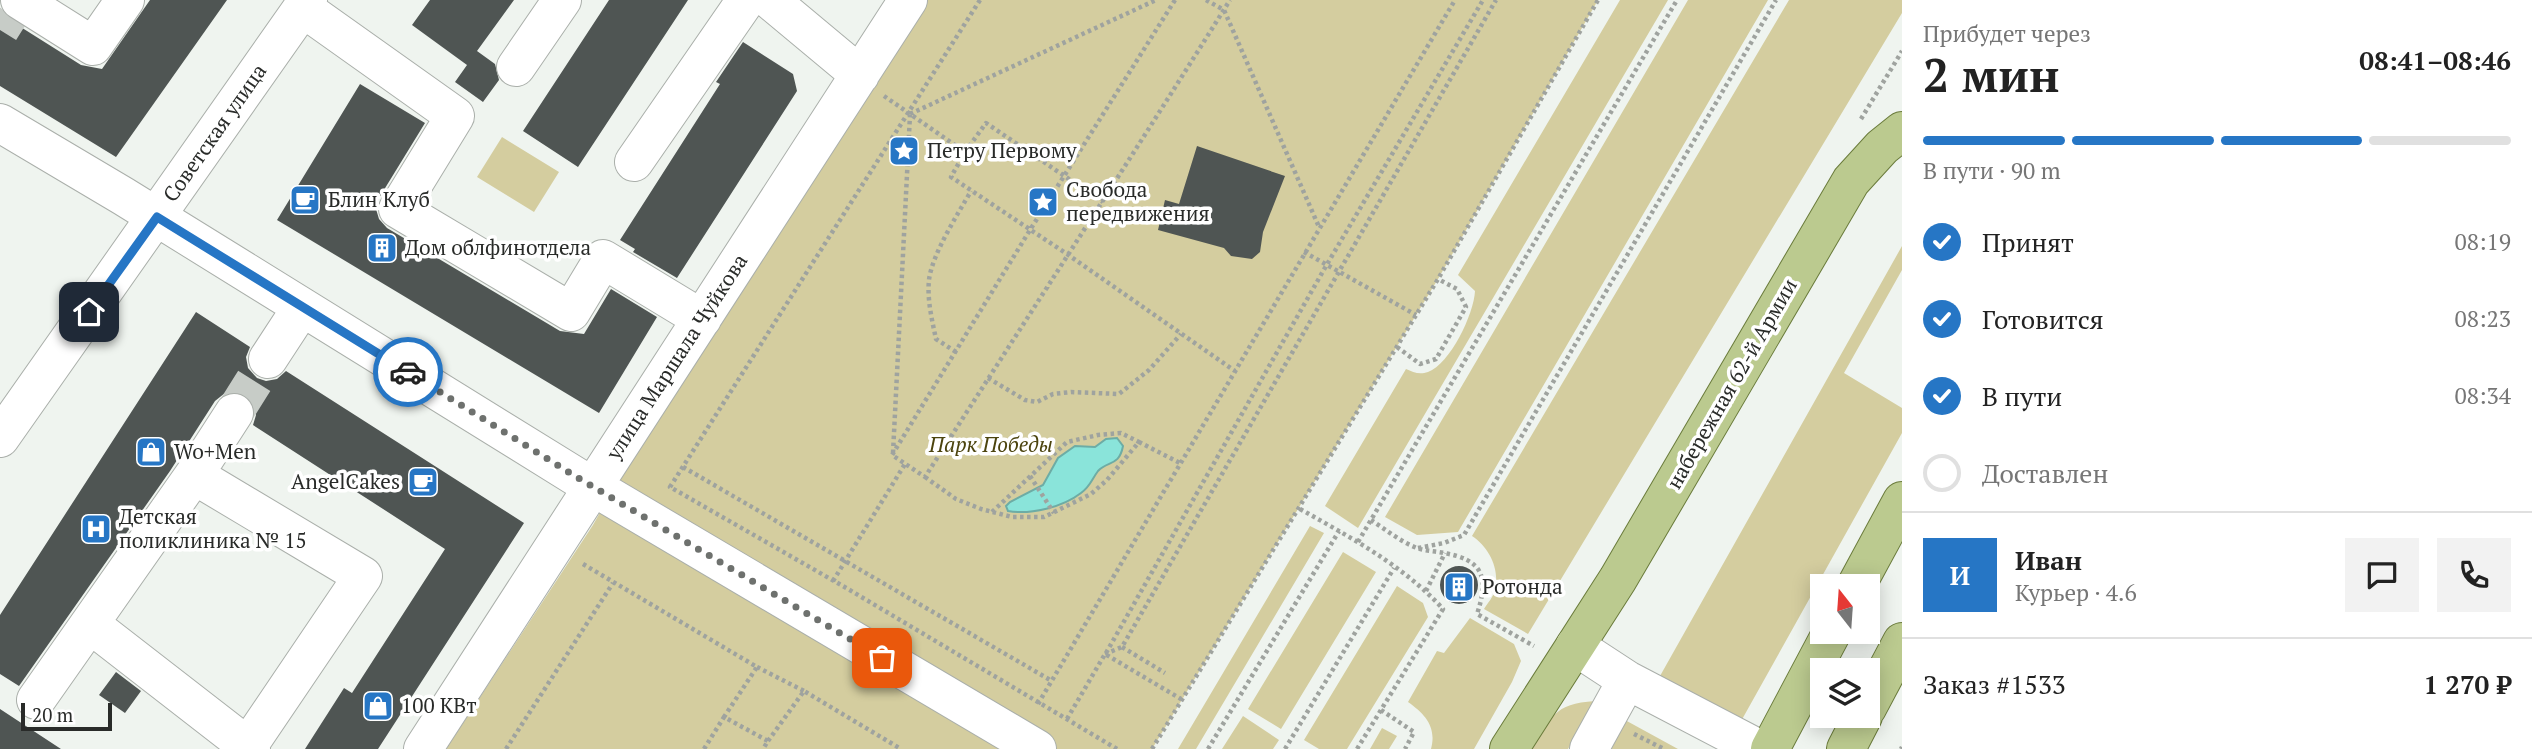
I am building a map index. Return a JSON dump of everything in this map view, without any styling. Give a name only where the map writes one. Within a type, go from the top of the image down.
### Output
[{"type":"main road","name":"набережная 62-й Армии","points":[[1509,749],[1618,579],[1851,181],[1882,147],[1902,131]]},
{"type":"main road","points":[[1862,574],[1902,501]]},
{"type":"main road","points":[[1880,683],[1902,642]]},
{"type":"main road","points":[[1770,749],[1826,644]]},
{"type":"main road","points":[[1846,749],[1857,728]]},
{"type":"street","points":[[16,5],[93,46],[125,0]]},
{"type":"street","points":[[516,67],[562,0]]},
{"type":"street","points":[[634,162],[746,0]]},
{"type":"street","points":[[770,0],[871,85]]},
{"type":"street","name":"улица Маршала Чуйкова","points":[[424,749],[702,319],[871,85],[908,0]]},
{"type":"street","points":[[306,4],[455,116],[398,209],[571,312],[603,259],[702,319]]},
{"type":"street","name":"Советская улица","points":[[0,438],[306,4]]},
{"type":"street","points":[[0,122],[593,485],[1037,749]]},
{"type":"street","points":[[268,359],[302,307]]},
{"type":"street","points":[[36,700],[194,475],[234,413]]},
{"type":"street","points":[[90,624],[248,748],[363,576],[194,475]]},
{"type":"street","points":[[1575,646],[1627,680],[1759,749]]},
{"type":"street","points":[[1589,749],[1627,680]]},
{"type":"path","points":[[981,0],[670,487],[1117,749]]},
{"type":"path","points":[[909,114],[1156,0]]},
{"type":"path","points":[[892,456],[1175,0]]},
{"type":"path","points":[[1206,0],[1224,10],[1319,227]]},
{"type":"path","points":[[925,477],[1230,0]]},
{"type":"path","points":[[1039,703],[1455,0]]},
{"type":"path","points":[[1067,719],[1326,266],[1483,0]]},
{"type":"path","points":[[1105,654],[1122,648],[1496,0]]},
{"type":"path","points":[[1152,749],[1416,316],[1598,0]]},
{"type":"path","points":[[1359,542],[1677,0]]},
{"type":"path","points":[[1418,548],[1444,543],[1464,535],[1776,0]]},
{"type":"path","points":[[871,85],[965,152]]},
{"type":"path","points":[[892,456],[909,114]]},
{"type":"path","points":[[1103,202],[986,124],[951,177],[1068,254],[1235,371]]},
{"type":"path","points":[[956,352],[936,339],[930,313],[929,278],[943,241],[971,191]]},
{"type":"path","points":[[1304,252],[1416,316]]},
{"type":"path","points":[[1397,346],[1420,364],[1436,359],[1466,307],[1457,289],[1438,279]]},
{"type":"path","points":[[989,378],[1025,400],[1037,402],[1053,394],[1071,392],[1119,394],[1149,370],[1181,334]]},
{"type":"path","points":[[991,512],[1067,443],[1121,433],[1180,463]]},
{"type":"path","points":[[892,456],[956,499],[1012,517],[1044,517],[1091,494],[1107,480],[1139,442]]},
{"type":"path","points":[[834,581],[905,464]]},
{"type":"path","points":[[683,467],[1052,681]]},
{"type":"path","points":[[1030,476],[1054,513]]},
{"type":"path","points":[[1300,509],[1359,542],[1426,591],[1443,610],[1357,749]]},
{"type":"path","points":[[1371,520],[1418,548],[1470,560],[1480,570],[1483,579],[1483,596],[1477,614]]},
{"type":"path","points":[[1208,749],[1339,531]]},
{"type":"path","points":[[1426,591],[1445,553]]},
{"type":"path","points":[[582,563],[901,749]]},
{"type":"path","points":[[1285,749],[1394,568]]},
{"type":"path","points":[[506,749],[613,583]]},
{"type":"path","points":[[1122,648],[1165,673]]},
{"type":"path","points":[[1105,654],[1181,699]]},
{"type":"path","points":[[704,749],[757,667]]},
{"type":"path","points":[[763,749],[804,691]]},
{"type":"path","points":[[1381,710],[1414,732],[1405,749]]},
{"type":"path","points":[[724,717],[768,741]]},
{"type":"green space","name":"Парк Победы","points":[[927,0],[1598,0],[1438,279],[1152,749],[446,749],[593,525],[630,459]]},
{"type":"green space","points":[[1620,0],[1668,0],[1358,528],[1325,506],[1406,369],[1428,372],[1444,359],[1459,337],[1474,301],[1475,291],[1458,275]]},
{"type":"green space","points":[[1688,0],[1768,0],[1458,532],[1417,535],[1385,517]]},
{"type":"green space","points":[[1789,0],[1902,0],[1902,13],[1528,634],[1484,609],[1494,592],[1496,574],[1488,552],[1472,536]]},
{"type":"green space","points":[[502,137],[559,172],[534,212],[477,177]]},
{"type":"green space","points":[[1902,246],[1902,270],[1844,373],[1902,408],[1902,433],[1823,574],[1810,574],[1810,598],[1740,723],[1660,676]]},
{"type":"green space","points":[[1310,526],[1324,533],[1196,749],[1178,749]]},
{"type":"green space","points":[[1343,552],[1376,572],[1281,729],[1248,709]]},
{"type":"green space","points":[[1397,586],[1423,603],[1428,617],[1347,749],[1319,749],[1304,740]]},
{"type":"green space","points":[[1470,618],[1514,644],[1521,661],[1474,749],[1431,749],[1431,728],[1420,711],[1408,702],[1437,651],[1444,653]]},
{"type":"green space","points":[[1595,701],[1568,749],[1531,749],[1555,714],[1570,705]]},
{"type":"green space","points":[[1243,716],[1279,740],[1273,749],[1222,749]]},
{"type":"green space","points":[[1625,720],[1678,749],[1608,749]]},
{"type":"green space","points":[[1382,728],[1397,736],[1389,749],[1370,749]]},
{"type":"water","points":[[1117,438],[1123,446],[1119,457],[1098,471],[1087,488],[1074,498],[1036,511],[1008,511],[1006,506],[1010,502],[1043,485],[1058,458],[1075,446],[1095,447],[1106,439]]},
{"type":"building","points":[[150,0],[227,0],[116,157],[0,86],[0,8],[8,19],[81,65],[102,69]]},
{"type":"building","points":[[430,0],[514,0],[477,51],[495,64],[499,80],[483,102],[455,82],[467,65],[412,25]]},
{"type":"building","points":[[609,0],[688,0],[578,167],[523,131]]},
{"type":"building","points":[[743,42],[793,74],[797,91],[677,278],[633,252],[635,249],[620,240],[720,84],[716,82]]},
{"type":"building","name":"Дом облфинотдела","points":[[360,84],[425,123],[379,198],[376,209],[379,219],[387,228],[560,331],[584,334],[611,289],[657,317],[599,413],[277,220]]},
{"type":"building","points":[[1197,146],[1285,176],[1263,232],[1260,252],[1252,259],[1231,256],[1224,248],[1158,230],[1165,200],[1179,204]]},
{"type":"building","points":[[196,312],[250,347],[246,357],[248,368],[257,378],[266,381],[277,379],[286,371],[524,523],[378,749],[305,749],[344,688],[352,693],[445,549],[253,425],[256,415],[254,404],[246,395],[236,391],[225,393],[215,401],[170,471],[19,686],[0,674],[0,615]]},
{"type":"building","name":"Ротонда","points":[[1459,566],[1472,572],[1478,585],[1472,598],[1459,604],[1446,598],[1440,585],[1446,572]]},
{"type":"building","points":[[116,672],[141,691],[125,713],[99,695]]},
{"type":"building","points":[[0,709],[61,749],[0,749]]},
{"type":"tunnel","points":[[0,30],[10,14]]},
{"type":"tunnel","points":[[234,413],[268,359]]},
{"type":"way so far","points":[[408,372],[575,476],[882,658]]},
{"type":"place","name":"Петру Первому","points":[[904,151]]},
{"type":"place","name":"Блин Клуб","points":[[305,200]]},
{"type":"place","name":"Свобода передвижения","points":[[1043,202]]},
{"type":"place","name":"Дом облфинотдела","points":[[382,248]]},
{"type":"place","name":"Wo+Men","points":[[151,452]]},
{"type":"place","name":"AngelCakes","points":[[423,482]]},
{"type":"place","name":"Детская поликлиника № 15","points":[[96,529]]},
{"type":"place","name":"Ротонда","points":[[1459,587]]},
{"type":"place","name":"100 КВт","points":[[378,706]]},
{"type":"route","points":[[89,312],[157,217],[408,372]]}]
